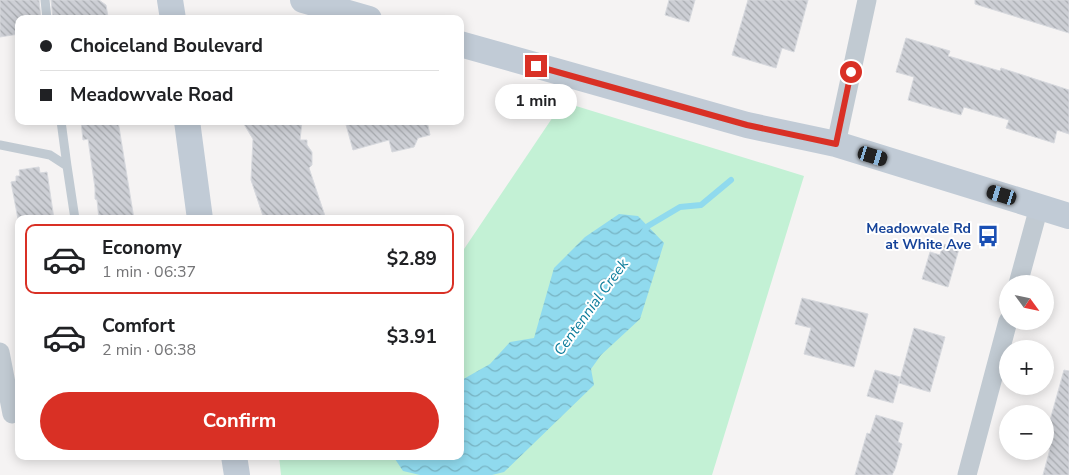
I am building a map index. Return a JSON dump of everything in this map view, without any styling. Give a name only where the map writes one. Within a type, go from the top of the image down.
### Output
[{"type":"street","points":[[170,0],[172,15]]},
{"type":"street","points":[[302,0],[355,15]]},
{"type":"street","points":[[836,144],[867,0]]},
{"type":"street","points":[[464,45],[747,125],[836,144],[1069,216]]},
{"type":"street","points":[[188,125],[199,215]]},
{"type":"street","points":[[1020,275],[1039,207]]},
{"type":"street","points":[[967,475],[1006,330]]},
{"type":"street","points":[[0,352],[10,418]]},
{"type":"street","points":[[235,460],[237,475]]},
{"type":"lane","points":[[45,0],[47,15]]},
{"type":"lane","points":[[62,125],[75,215]]},
{"type":"lane","points":[[0,145],[50,155],[67,166]]},
{"type":"green space","points":[[563,102],[804,176],[712,475],[281,475],[279,460],[464,460],[464,249]]},
{"type":"water","name":"Centennial Creek","points":[[619,214],[638,216],[664,243],[640,319],[601,355],[591,369],[594,385],[504,472],[492,475],[420,475],[403,471],[396,460],[464,460],[464,379],[490,364],[510,342],[534,338],[554,268],[585,237]]},
{"type":"building","points":[[0,0],[39,0],[41,15],[15,15],[15,35],[0,37]]},
{"type":"building","points":[[51,0],[99,0],[106,5],[108,15],[53,15]]},
{"type":"building","points":[[669,0],[695,0],[689,22],[665,15]]},
{"type":"building","points":[[748,0],[808,0],[794,52],[782,48],[776,68],[732,55]]},
{"type":"building","points":[[975,0],[1069,0],[1069,33],[975,4]]},
{"type":"building","points":[[906,38],[950,51],[948,56],[1000,71],[1001,68],[1069,90],[1069,134],[1057,130],[1054,143],[1006,128],[1009,120],[964,107],[961,115],[908,100],[914,77],[896,72]]},
{"type":"building","points":[[81,125],[119,125],[133,215],[99,215],[88,139],[83,140]]},
{"type":"building","points":[[244,125],[302,125],[300,140],[307,140],[307,145],[312,152],[312,165],[309,168],[325,215],[263,215],[251,180],[253,139]]},
{"type":"building","points":[[346,125],[428,125],[430,135],[418,138],[414,147],[392,152],[389,140],[353,150]]},
{"type":"building","points":[[39,167],[40,173],[47,172],[53,215],[17,215],[11,182],[16,181],[16,176],[20,176],[19,170]]},
{"type":"building","points":[[943,244],[959,249],[948,287],[922,279],[930,252],[940,255]]},
{"type":"building","points":[[802,298],[868,314],[854,367],[804,354],[811,328],[795,324]]},
{"type":"building","points":[[914,328],[945,337],[930,392],[899,383]]},
{"type":"building","points":[[875,370],[900,377],[893,403],[867,396]]},
{"type":"building","points":[[1064,370],[1069,371],[1069,475],[1043,475],[1047,460],[1054,460],[1054,406]]},
{"type":"building","points":[[876,415],[903,423],[898,442],[902,444],[895,469],[892,475],[855,475],[867,433],[870,434]]},
{"type":"waterway","points":[[644,232],[648,226],[680,207],[701,205],[731,180]]},
{"type":"place","name":"Meadowvale Rd at White Ave","points":[[988,236]]},
{"type":"route","points":[[536,66],[747,125],[836,144],[851,72]]}]
